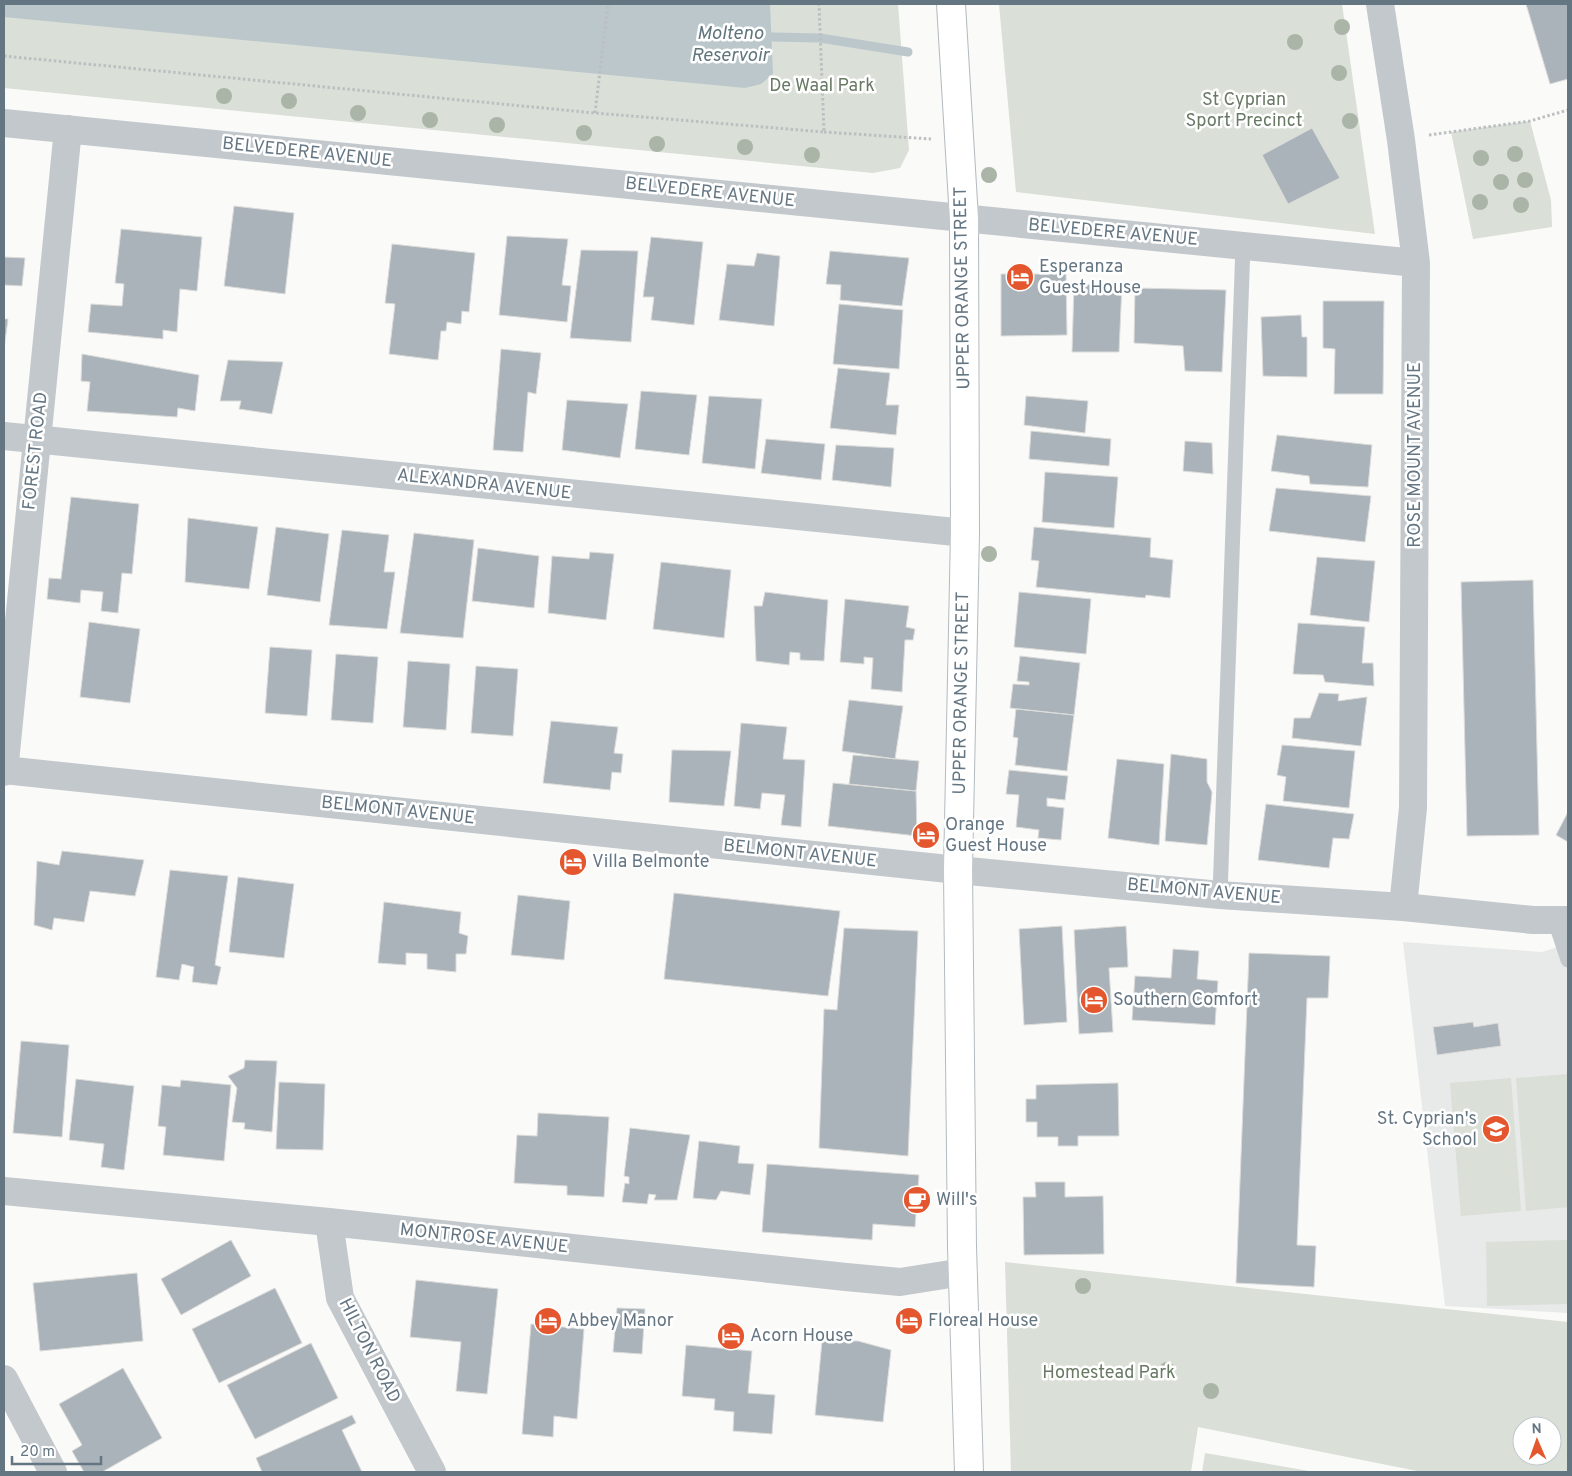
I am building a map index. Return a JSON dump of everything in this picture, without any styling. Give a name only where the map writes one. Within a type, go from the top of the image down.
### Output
[{"type":"street","name":"UPPER ORANGE STREET","points":[[951,4],[964,219],[964,534],[958,870],[963,1272],[969,1472]]},
{"type":"street","name":"ROSE MOUNT AVENUE","points":[[1380,4],[1401,140],[1416,263],[1413,808],[1403,907]]},
{"type":"street","name":"BELVEDERE AVENUE","points":[[4,123],[1416,263]]},
{"type":"street","name":"FOREST ROAD","points":[[4,771],[68,129]]},
{"type":"street","name":"ALEXANDRA AVENUE","points":[[4,436],[964,534]]},
{"type":"street","name":"BELMONT AVENUE","points":[[4,771],[958,870],[1220,895],[1562,920]]},
{"type":"street","name":"MONTROSE AVENUE","points":[[4,1191],[329,1222],[900,1282],[963,1272]]},
{"type":"street","name":"HILTON ROAD","points":[[329,1222],[340,1298],[432,1472]]},
{"type":"street","points":[[4,1379],[53,1472]]},
{"type":"lane","points":[[1220,895],[1243,245]]},
{"type":"lane","points":[[1562,920],[1568,960]]},
{"type":"path","points":[[595,113],[608,4]]},
{"type":"path","points":[[819,4],[824,132]]},
{"type":"path","points":[[4,56],[595,113],[918,140],[960,138]]},
{"type":"path","points":[[1401,140],[1530,121],[1568,110]]},
{"type":"shaded area","name":"St. Cyprian's School","points":[[1403,942],[1542,952],[1568,944],[1568,1313],[1445,1306]]},
{"type":"green space","name":"De Waal Park","points":[[4,4],[898,4],[909,150],[900,168],[873,173],[4,88]]},
{"type":"green space","name":"St Cyprian Sport Precinct","points":[[999,4],[1342,4],[1375,234],[1016,192]]},
{"type":"green space","points":[[1530,121],[1551,200],[1552,227],[1473,239],[1451,132]]},
{"type":"green space","points":[[1568,1074],[1568,1207],[1526,1211],[1516,1078]]},
{"type":"green space","points":[[1511,1078],[1521,1211],[1461,1216],[1450,1083]]},
{"type":"green space","points":[[1568,1240],[1568,1304],[1487,1306],[1486,1242]]},
{"type":"green space","name":"Homestead Park","points":[[1005,1262],[1568,1322],[1568,1472],[1422,1472],[1198,1427],[1191,1472],[1011,1472]]},
{"type":"green space","points":[[1205,1453],[1315,1472],[1202,1472]]},
{"type":"water","name":"Molteno Reservoir","points":[[4,4],[770,4],[773,74],[761,84],[745,88],[4,17]]},
{"type":"building","points":[[1526,4],[1568,4],[1568,79],[1550,84]]},
{"type":"building","points":[[1312,128],[1340,178],[1288,204],[1262,155]]},
{"type":"building","points":[[234,206],[294,213],[285,294],[224,286]]},
{"type":"building","points":[[121,229],[202,237],[197,291],[180,289],[177,332],[163,330],[163,339],[88,332],[91,304],[122,306],[124,284],[115,283]]},
{"type":"building","points":[[507,236],[568,239],[562,285],[571,286],[567,322],[499,315]]},
{"type":"building","points":[[651,237],[703,242],[694,325],[651,320],[654,297],[643,297]]},
{"type":"building","points":[[392,244],[475,253],[469,312],[462,311],[461,324],[447,322],[446,331],[441,331],[438,360],[389,354],[395,304],[385,303]]},
{"type":"building","points":[[581,250],[638,251],[631,342],[570,338]]},
{"type":"building","points":[[830,251],[909,258],[902,306],[840,300],[841,285],[826,284]]},
{"type":"building","points":[[757,253],[780,256],[774,326],[719,320],[727,264],[754,266]]},
{"type":"building","points":[[4,257],[25,258],[22,286],[4,285]]},
{"type":"building","name":"Esperanza Guest House","points":[[1001,274],[1066,274],[1067,335],[1001,336]]},
{"type":"building","points":[[1122,284],[1119,352],[1072,352],[1074,285]]},
{"type":"building","points":[[1135,288],[1226,290],[1222,372],[1185,371],[1183,346],[1134,343]]},
{"type":"building","points":[[1323,301],[1384,301],[1383,394],[1334,394],[1335,349],[1323,348]]},
{"type":"building","points":[[839,304],[903,310],[899,369],[833,364]]},
{"type":"building","points":[[1301,315],[1302,337],[1307,337],[1307,377],[1263,376],[1261,317]]},
{"type":"building","points":[[4,319],[8,319],[4,349]]},
{"type":"building","points":[[501,349],[541,353],[536,394],[528,392],[523,452],[493,450]]},
{"type":"building","points":[[82,354],[199,375],[195,411],[178,408],[177,417],[87,411],[90,382],[81,381]]},
{"type":"building","points":[[228,360],[283,362],[272,414],[239,409],[241,401],[220,401]]},
{"type":"building","points":[[838,368],[890,373],[886,405],[899,405],[896,435],[830,428]]},
{"type":"building","points":[[641,391],[697,395],[689,455],[635,449]]},
{"type":"building","points":[[709,396],[762,399],[755,469],[702,463]]},
{"type":"building","points":[[1026,396],[1088,401],[1085,433],[1024,425]]},
{"type":"building","points":[[567,400],[628,404],[620,458],[562,450]]},
{"type":"building","points":[[1031,431],[1111,439],[1109,466],[1029,459]]},
{"type":"building","points":[[1277,435],[1372,445],[1368,487],[1310,484],[1309,476],[1271,471]]},
{"type":"building","points":[[766,439],[825,444],[821,480],[761,473]]},
{"type":"building","points":[[1185,441],[1212,443],[1213,474],[1183,471]]},
{"type":"building","points":[[836,445],[894,448],[891,487],[832,480]]},
{"type":"building","points":[[1045,472],[1118,477],[1114,528],[1042,522]]},
{"type":"building","points":[[1276,488],[1371,496],[1365,542],[1269,531]]},
{"type":"building","points":[[71,497],[139,504],[132,574],[122,573],[118,613],[101,611],[103,592],[81,590],[80,603],[47,599],[49,578],[61,579]]},
{"type":"building","points":[[188,518],[258,527],[249,589],[185,582]]},
{"type":"building","points":[[276,527],[329,534],[320,602],[267,595]]},
{"type":"building","points":[[1034,527],[1151,538],[1150,557],[1173,560],[1170,598],[1146,595],[1145,598],[1036,587],[1039,561],[1031,560]]},
{"type":"building","points":[[342,530],[389,535],[384,572],[395,572],[387,629],[329,625]]},
{"type":"building","points":[[414,533],[474,540],[463,638],[400,633]]},
{"type":"building","points":[[478,548],[539,556],[534,608],[472,601]]},
{"type":"building","points":[[590,552],[614,554],[606,620],[548,613],[552,556],[589,559]]},
{"type":"building","points":[[1317,557],[1375,561],[1369,622],[1310,615]]},
{"type":"building","points":[[661,562],[731,570],[724,638],[653,629]]},
{"type":"building","points":[[1533,580],[1539,835],[1467,836],[1461,582]]},
{"type":"building","points":[[765,592],[828,600],[824,661],[800,660],[800,653],[790,652],[789,665],[756,661],[754,606],[762,606]]},
{"type":"building","points":[[1019,592],[1091,599],[1086,654],[1014,647]]},
{"type":"building","points":[[845,599],[909,606],[906,627],[915,629],[913,640],[905,640],[902,692],[871,689],[873,658],[864,657],[864,664],[840,662]]},
{"type":"building","points":[[89,622],[140,629],[130,703],[80,697]]},
{"type":"building","points":[[1298,623],[1365,627],[1362,663],[1373,663],[1374,686],[1325,682],[1323,675],[1293,674]]},
{"type":"building","points":[[270,647],[312,650],[307,716],[265,713]]},
{"type":"building","points":[[336,654],[378,657],[373,723],[331,720]]},
{"type":"building","points":[[1020,656],[1080,663],[1074,715],[1010,708],[1013,684],[1029,685],[1029,682],[1017,681]]},
{"type":"building","points":[[408,661],[450,664],[446,730],[403,727]]},
{"type":"building","points":[[476,666],[518,669],[513,736],[471,733]]},
{"type":"building","points":[[1319,693],[1339,694],[1338,701],[1367,697],[1361,746],[1292,738],[1294,718],[1310,718]]},
{"type":"building","points":[[849,700],[903,706],[895,759],[842,751]]},
{"type":"building","points":[[1016,709],[1074,715],[1067,771],[1015,765],[1018,738],[1013,737]]},
{"type":"building","points":[[551,721],[618,727],[614,753],[623,754],[621,773],[612,772],[610,790],[543,783]]},
{"type":"building","points":[[741,723],[787,727],[783,759],[805,760],[801,827],[781,825],[785,795],[762,793],[760,809],[734,806]]},
{"type":"building","points":[[1282,745],[1355,751],[1349,808],[1283,801],[1286,777],[1277,775]]},
{"type":"building","points":[[672,750],[731,751],[724,806],[669,802]]},
{"type":"building","points":[[1171,754],[1207,759],[1207,782],[1212,792],[1207,845],[1165,841]]},
{"type":"building","points":[[853,755],[919,761],[916,791],[849,784]]},
{"type":"building","points":[[1117,759],[1164,764],[1159,845],[1108,838]]},
{"type":"building","points":[[1009,770],[1068,776],[1065,800],[1047,798],[1047,806],[1064,808],[1061,840],[1038,838],[1039,830],[1016,827],[1019,795],[1006,794]]},
{"type":"building","points":[[833,783],[916,791],[917,836],[828,826]]},
{"type":"building","points":[[1266,804],[1354,814],[1349,839],[1333,838],[1329,868],[1258,860]]},
{"type":"building","points":[[1568,812],[1568,842],[1556,835]]},
{"type":"building","points":[[62,851],[144,860],[135,896],[90,891],[84,922],[54,918],[52,930],[34,925],[37,861],[59,865]]},
{"type":"building","points":[[170,870],[228,876],[215,965],[221,967],[217,985],[192,982],[194,967],[182,964],[179,980],[156,977]]},
{"type":"building","points":[[238,877],[294,884],[284,958],[229,952]]},
{"type":"building","points":[[674,893],[840,911],[828,996],[664,979]]},
{"type":"building","points":[[518,895],[570,901],[564,960],[511,955]]},
{"type":"building","points":[[384,902],[461,912],[459,933],[468,936],[466,954],[456,954],[456,972],[427,969],[427,954],[406,953],[406,965],[378,963]]},
{"type":"building","points":[[1062,926],[1067,1022],[1024,1025],[1019,929]]},
{"type":"building","name":"Southern Comfort","points":[[1126,926],[1128,967],[1109,968],[1113,1032],[1079,1034],[1074,930]]},
{"type":"building","points":[[844,928],[918,931],[908,1156],[819,1148],[824,1009],[837,1010]]},
{"type":"building","points":[[1173,949],[1199,951],[1197,979],[1218,981],[1215,1025],[1132,1020],[1135,976],[1171,978]]},
{"type":"building","points":[[1249,953],[1330,956],[1328,998],[1307,998],[1297,1245],[1316,1246],[1314,1287],[1236,1283]]},
{"type":"building","points":[[1473,1022],[1474,1027],[1498,1023],[1501,1046],[1437,1055],[1433,1027]]},
{"type":"building","points":[[21,1041],[69,1045],[62,1137],[13,1133]]},
{"type":"building","points":[[245,1060],[277,1061],[272,1132],[244,1129],[245,1123],[232,1122],[237,1088],[228,1076],[244,1068]]},
{"type":"building","points":[[76,1079],[134,1086],[124,1170],[101,1167],[104,1144],[69,1140]]},
{"type":"building","points":[[181,1080],[231,1085],[224,1161],[163,1155],[166,1127],[158,1126],[162,1085],[180,1087]]},
{"type":"building","points":[[279,1082],[325,1084],[323,1150],[276,1149]]},
{"type":"building","points":[[1118,1083],[1119,1136],[1078,1136],[1078,1146],[1058,1146],[1058,1137],[1037,1137],[1037,1122],[1026,1122],[1026,1099],[1036,1099],[1036,1085]]},
{"type":"building","points":[[538,1113],[609,1117],[604,1197],[567,1195],[567,1186],[514,1183],[517,1135],[537,1136]]},
{"type":"building","points":[[630,1128],[690,1135],[677,1200],[654,1200],[656,1195],[649,1194],[647,1204],[622,1202],[625,1183],[629,1184],[629,1177],[624,1176]]},
{"type":"building","points":[[699,1141],[740,1146],[738,1163],[754,1164],[750,1195],[721,1191],[716,1200],[693,1198]]},
{"type":"building","points":[[767,1164],[919,1175],[915,1227],[873,1224],[872,1240],[762,1232]]},
{"type":"building","points":[[1035,1182],[1065,1182],[1065,1197],[1103,1196],[1104,1254],[1024,1255],[1023,1197],[1036,1197]]},
{"type":"building","points":[[231,1240],[251,1276],[181,1315],[161,1279]]},
{"type":"building","points":[[137,1273],[143,1341],[40,1351],[33,1283]]},
{"type":"building","points":[[416,1280],[498,1289],[487,1394],[456,1391],[461,1342],[410,1337]]},
{"type":"building","points":[[275,1288],[302,1343],[219,1383],[192,1329]]},
{"type":"building","points":[[617,1308],[645,1309],[642,1354],[613,1352]]},
{"type":"building","points":[[531,1324],[584,1329],[577,1419],[554,1416],[553,1437],[522,1434]]},
{"type":"building","points":[[822,1341],[858,1341],[891,1350],[883,1422],[815,1415]]},
{"type":"building","points":[[311,1343],[338,1398],[255,1439],[227,1385]]},
{"type":"building","points":[[686,1345],[752,1351],[748,1393],[775,1395],[772,1434],[733,1431],[734,1412],[714,1410],[715,1399],[682,1396]]},
{"type":"building","points":[[123,1368],[162,1438],[102,1472],[84,1472],[72,1451],[82,1445],[59,1404]]},
{"type":"building","points":[[352,1415],[356,1423],[342,1430],[362,1472],[262,1472],[256,1458]]},
{"type":"waterway","points":[[772,37],[820,38],[908,52]]},
{"type":"place","name":"Esperanza Guest House","points":[[1020,277]]},
{"type":"place","name":"Orange Guest House","points":[[926,835]]},
{"type":"place","name":"Villa Belmonte","points":[[573,862]]},
{"type":"place","name":"Southern Comfort","points":[[1094,1000]]},
{"type":"place","name":"St. Cyprian's School","points":[[1496,1129]]},
{"type":"place","name":"Will's","points":[[917,1200]]},
{"type":"place","name":"Abbey Manor","points":[[548,1321]]},
{"type":"place","name":"Floreal House","points":[[909,1321]]},
{"type":"place","name":"Acorn House","points":[[731,1336]]}]
